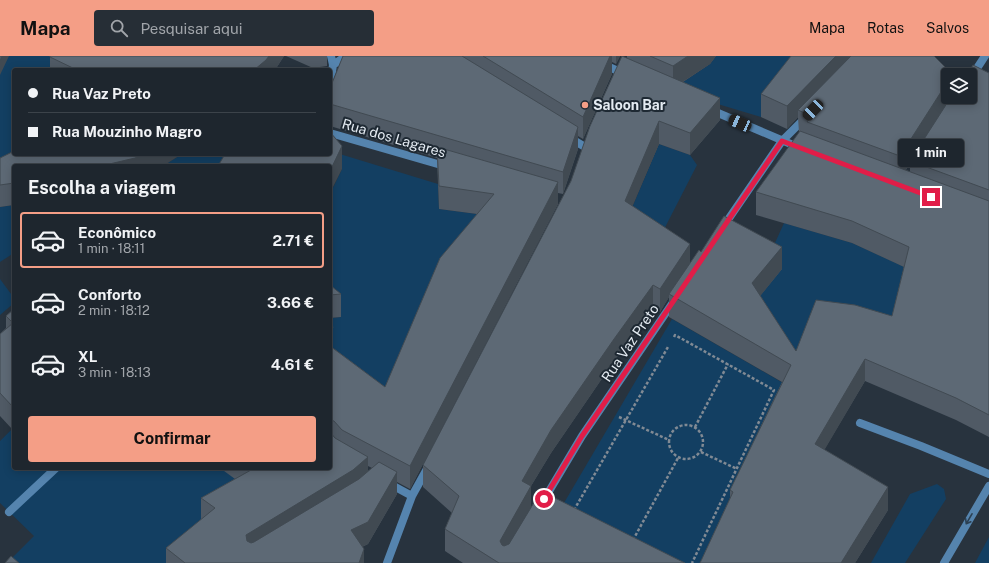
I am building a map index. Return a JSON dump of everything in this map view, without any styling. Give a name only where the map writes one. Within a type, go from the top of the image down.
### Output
[{"type":"street","points":[[331,56],[333,65],[332,72]]},
{"type":"street","points":[[333,65],[346,56]]},
{"type":"street","points":[[584,56],[617,75],[633,77]]},
{"type":"street","points":[[976,68],[984,56]]},
{"type":"street","points":[[617,75],[624,61]]},
{"type":"street","points":[[977,76],[984,77]]},
{"type":"street","points":[[705,108],[810,152]]},
{"type":"street","points":[[718,235],[782,141],[813,110]]},
{"type":"street","name":"Rua dos Lagares","points":[[332,134],[459,170]]},
{"type":"street","points":[[565,135],[586,147]]},
{"type":"street","name":"Rua Vaz Preto","points":[[537,512],[582,436],[680,291]]},
{"type":"street","points":[[860,423],[989,474]]},
{"type":"street","points":[[387,563],[412,496],[432,458]]},
{"type":"street","points":[[9,512],[54,470]]},
{"type":"street","points":[[378,478],[412,496]]},
{"type":"street","points":[[944,563],[989,486]]},
{"type":"path","points":[[571,515],[675,335],[774,390],[692,563]]},
{"type":"path","points":[[695,427],[728,364]]},
{"type":"path","points":[[616,415],[669,440]]},
{"type":"path","points":[[687,425],[695,427],[704,438],[702,452],[687,460],[678,458],[670,447],[669,440],[672,432],[679,426],[687,425]]},
{"type":"path","points":[[702,452],[737,469]]},
{"type":"path","points":[[630,545],[678,458]]},
{"type":"shaded area","points":[[0,56],[62,56],[55,68],[12,68],[12,156],[14,156],[14,164],[12,164],[12,168],[0,180]]},
{"type":"shaded area","points":[[716,56],[810,56],[761,117],[671,90],[710,64]]},
{"type":"shaded area","points":[[659,144],[690,155],[697,165],[656,245],[625,224]]},
{"type":"shaded area","points":[[332,152],[438,184],[439,209],[477,214],[385,410],[332,347],[332,318],[341,317],[332,310],[332,190],[342,169],[332,156]]},
{"type":"shaded area","points":[[179,156],[228,156],[235,160],[233,164],[166,164]]},
{"type":"shaded area","points":[[12,205],[12,254],[0,262],[0,207]]},
{"type":"shaded area","points":[[784,223],[852,243],[909,269],[900,308],[705,563],[639,563],[554,520],[672,319],[790,387],[752,306],[770,254]]},
{"type":"shaded area","points":[[0,279],[12,295],[12,305],[0,315]]},
{"type":"shaded area","points":[[12,429],[12,470],[224,470],[251,492],[176,563],[7,563],[34,536],[0,503],[0,441]]},
{"type":"shaded area","points":[[937,484],[944,489],[946,499],[905,563],[871,563],[910,494]]},
{"type":"shaded area","points":[[989,537],[989,563],[975,563]]},
{"type":"building","points":[[269,56],[256,68],[73,68],[50,57]]},
{"type":"building","points":[[343,56],[462,56],[578,127],[563,172],[332,105],[332,83]]},
{"type":"building","points":[[483,56],[610,56],[583,117]]},
{"type":"building","points":[[622,56],[720,98],[690,133],[659,121],[625,201],[690,244],[660,289],[653,285],[551,430],[522,481],[531,486],[500,541],[504,546],[509,544],[541,491],[685,563],[499,563],[445,529],[459,496],[423,465],[571,181],[590,126]]},
{"type":"building","points":[[650,56],[688,56],[673,66]]},
{"type":"building","points":[[791,56],[836,56],[787,106],[761,94]]},
{"type":"building","points":[[851,56],[934,56],[946,68],[941,68],[941,92],[900,156],[807,122],[811,116],[798,110]]},
{"type":"building","points":[[973,65],[989,73],[989,190],[910,161],[947,104],[977,104],[977,68],[971,68]]},
{"type":"building","points":[[800,131],[989,201],[989,415],[956,398],[865,359],[815,444],[888,487],[841,563],[700,563],[733,492],[730,490],[791,365],[669,294],[699,250],[701,252],[724,216],[782,247],[752,283],[796,351],[816,300],[855,305],[892,316],[909,247],[852,221],[756,192]]},
{"type":"building","points":[[332,134],[342,146],[332,167],[332,164],[219,164],[224,156],[332,156]]},
{"type":"building","points":[[437,147],[558,182],[410,466],[342,430],[332,420],[332,347],[385,387],[440,258],[494,194],[439,186]]},
{"type":"building","points":[[12,152],[12,156],[140,156],[110,164],[12,164],[12,183],[0,185],[0,158]]},
{"type":"building","points":[[332,287],[341,294],[332,295]]},
{"type":"building","points":[[12,311],[12,322],[6,316]]},
{"type":"building","points":[[12,324],[12,406],[0,393],[0,334]]},
{"type":"building","points":[[332,434],[335,438],[368,457],[353,470],[246,535],[247,541],[251,543],[359,479],[379,462],[397,472],[368,522],[351,530],[364,549],[359,563],[185,563],[166,548],[215,508],[201,498],[251,470],[332,470]]},
{"type":"building","points":[[11,556],[19,563],[5,563]]},
{"type":"place","name":"Saloon Bar","points":[[585,105]]},
{"type":"route","points":[[544,499],[582,436],[782,141],[931,197]]}]
